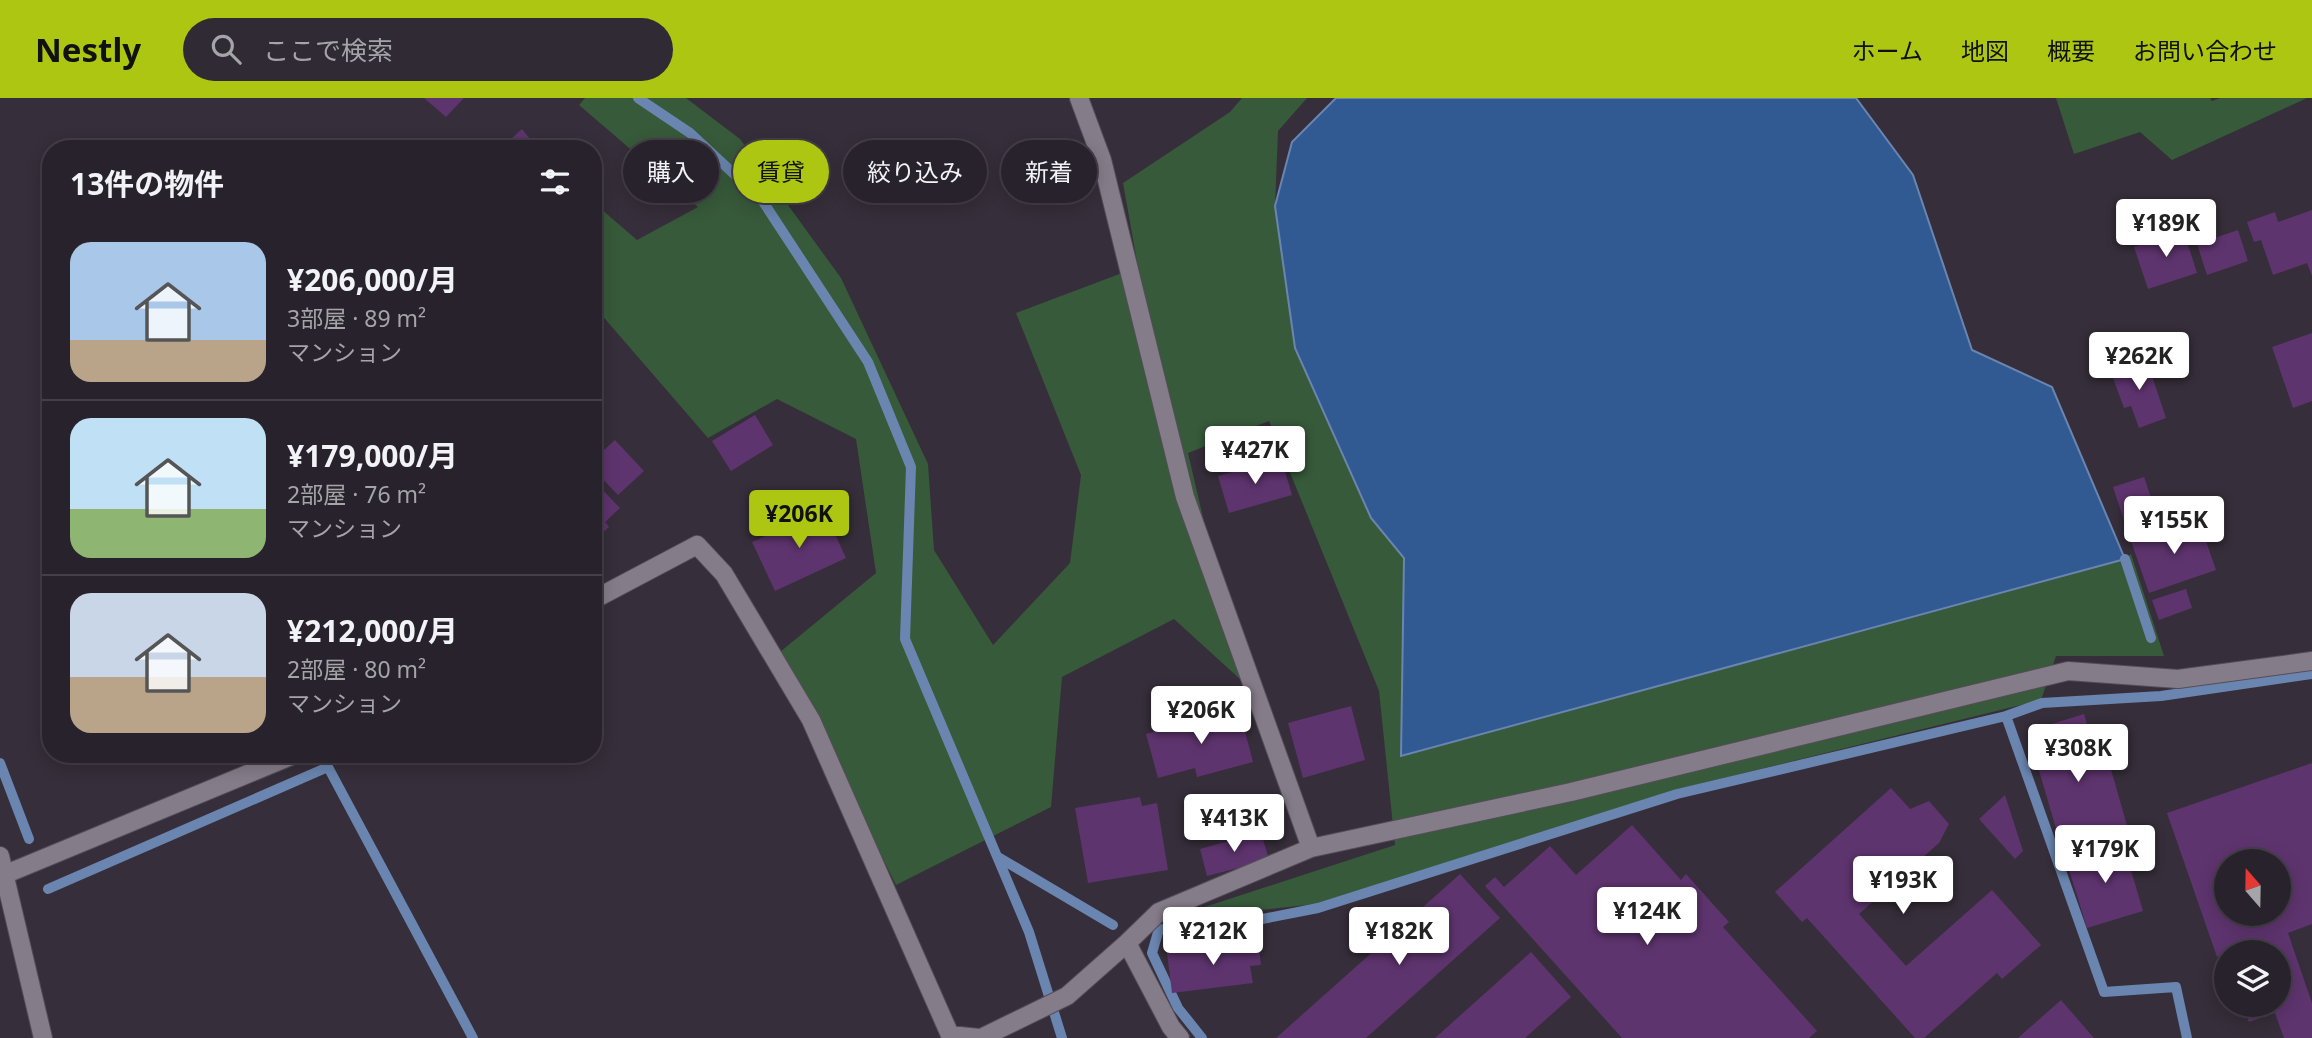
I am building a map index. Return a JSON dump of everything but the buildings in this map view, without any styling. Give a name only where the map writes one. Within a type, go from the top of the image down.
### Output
[{"type":"street","points":[[1079,98],[1102,160],[1185,497],[1311,848]]},
{"type":"street","points":[[602,595],[697,545],[724,574],[811,720],[947,1036],[980,1038],[1067,996],[1160,912],[1311,848],[1571,792],[2068,671],[2178,679],[2312,661]]},
{"type":"street","points":[[6,874],[274,763]]},
{"type":"street","points":[[0,856],[43,1038]]},
{"type":"street","points":[[1127,943],[1171,1027],[1180,1038]]},
{"type":"green space","points":[[585,98],[686,98],[740,139],[733,140],[733,203],[787,203],[841,278],[928,464],[934,550],[993,645],[1070,563],[1081,475],[1016,313],[1138,267],[1123,183],[1230,112],[1242,98],[1307,98],[1278,131],[1275,206],[1295,348],[1371,518],[1404,557],[1401,756],[2125,559],[2131,554],[2164,656],[2056,656],[2041,700],[1675,790],[1315,904],[1162,921],[1395,845],[1379,691],[1269,421],[1188,453],[1241,680],[1174,619],[1062,677],[1051,807],[896,885],[780,652],[876,573],[856,439],[777,399],[708,438],[602,315],[602,210],[637,240],[698,207],[693,203],[719,203],[719,140],[623,140],[623,143],[579,105]]},
{"type":"green space","points":[[2056,98],[2210,98],[2212,101],[2220,98],[2307,98],[2172,160],[2140,132],[2074,154]]},
{"type":"water","points":[[1336,98],[1856,98],[1913,175],[1972,350],[2052,387],[2125,559],[1401,756],[1404,558],[1371,518],[1295,348],[1275,206],[1292,142]]},
{"type":"waterway","points":[[638,98],[690,133],[762,200],[868,362],[911,467],[905,639],[1029,932],[1062,1038]]},
{"type":"waterway","points":[[2125,559],[2151,638]]},
{"type":"waterway","points":[[2187,1038],[2176,987],[2104,992],[2006,716],[2042,703],[2161,696],[2312,674]]},
{"type":"waterway","points":[[1202,1038],[1178,1008],[1152,953],[1159,929],[1197,932],[1318,908],[1677,794],[2006,716]]},
{"type":"waterway","points":[[0,763],[29,839]]},
{"type":"waterway","points":[[48,889],[328,767],[473,1038]]},
{"type":"waterway","points":[[998,857],[1113,925]]}]
